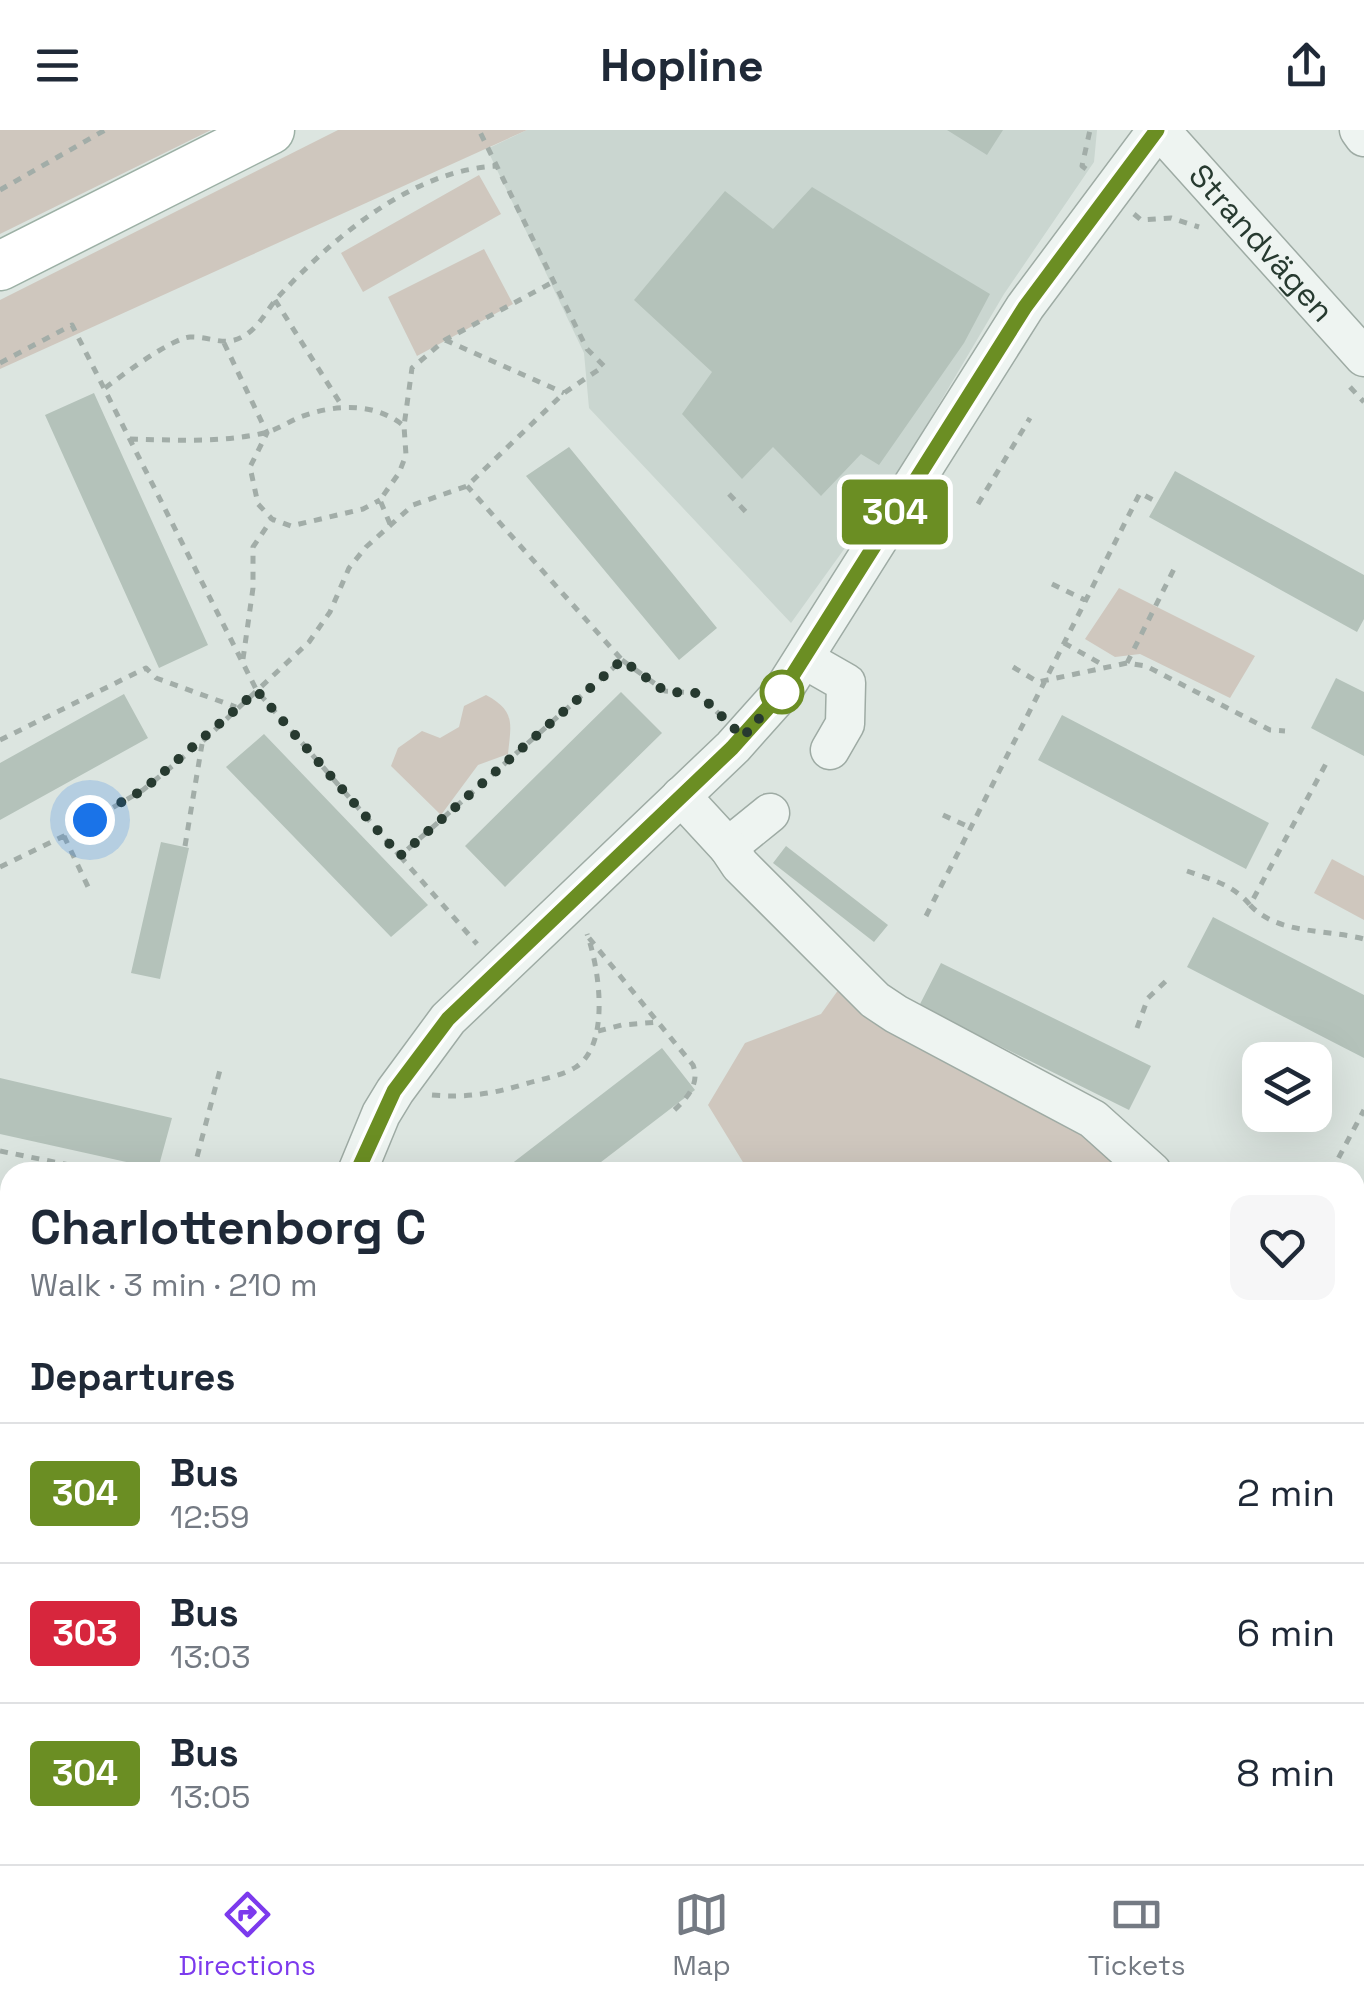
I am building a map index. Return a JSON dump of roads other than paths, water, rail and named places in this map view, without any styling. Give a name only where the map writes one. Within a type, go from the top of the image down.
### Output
[{"type":"main road","points":[[0,266],[270,130]]},
{"type":"street","name":"Strandvägen","points":[[1158,130],[1364,357]]},
{"type":"street","points":[[362,1162],[394,1091],[431,1040],[499,968],[576,921],[680,796],[743,737],[782,692],[1025,307],[1158,130]]},
{"type":"street","points":[[1359,130],[1364,137]]},
{"type":"street","points":[[804,659],[846,682],[845,724],[830,750]]},
{"type":"street","points":[[680,796],[740,864],[875,1000],[1093,1118],[1141,1162]]},
{"type":"street","points":[[728,847],[770,814]]}]
